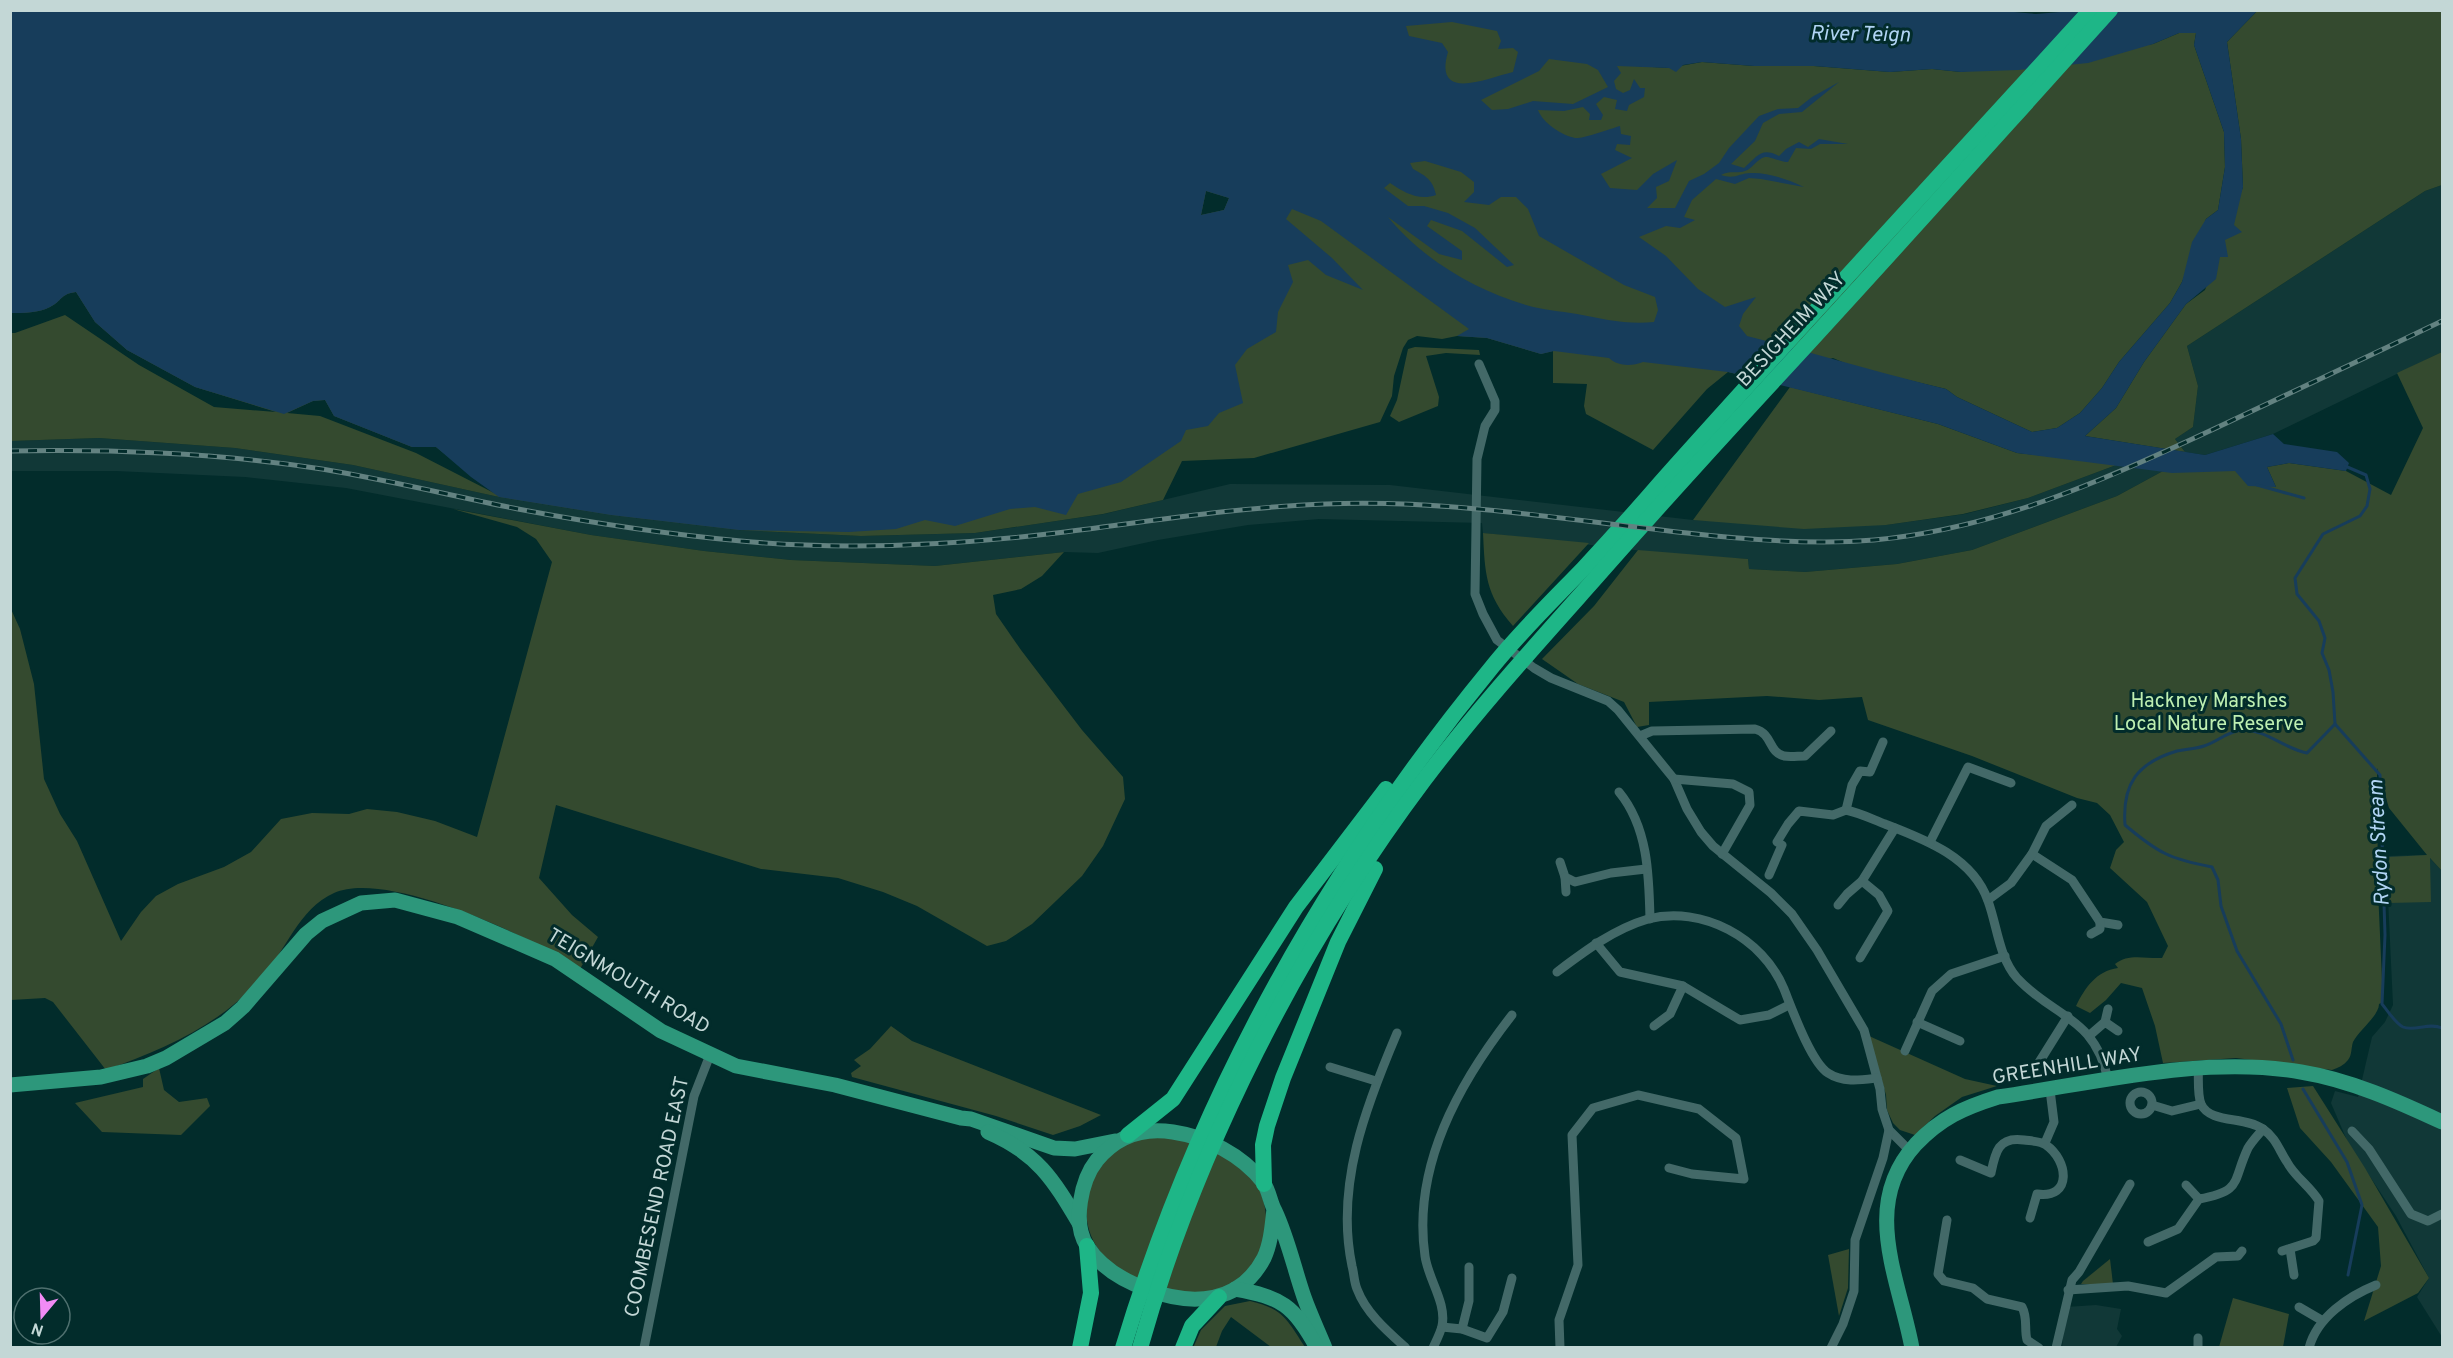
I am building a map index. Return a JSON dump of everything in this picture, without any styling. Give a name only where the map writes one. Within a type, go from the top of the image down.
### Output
[{"type":"highway","name":"BESIGHEIM WAY","points":[[1423,781],[1612,548],[2091,10]]},
{"type":"highway","name":"BESIGHEIM WAY","points":[[1707,442],[2110,10]]},
{"type":"highway","name":"BESIGHEIM WAY","points":[[1434,740],[1520,634],[1612,548]]},
{"type":"highway","points":[[1123,1347],[1140,1317],[1158,1264],[1248,1035],[1309,924],[1369,830],[1434,740]]},
{"type":"highway","points":[[1122,1138],[1173,1099],[1264,955],[1319,875],[1399,773],[1434,740]]},
{"type":"highway","points":[[1218,1116],[1331,917],[1423,781]]},
{"type":"highway","points":[[1264,1184],[1263,1145],[1267,1126],[1308,1013],[1359,897],[1400,828],[1423,781]]},
{"type":"highway","points":[[1080,1347],[1091,1293],[1087,1246]]},
{"type":"highway","points":[[1183,1347],[1192,1326],[1219,1297]]},
{"type":"highway","points":[[1140,1317],[1140,1347]]},
{"type":"main road","name":"TEIGNMOUTH ROAD","points":[[10,1085],[101,1077],[147,1066],[166,1058],[225,1023],[243,1007],[306,934],[322,921],[361,903],[395,900],[458,916],[555,959],[661,1031],[736,1066],[835,1085],[971,1119],[1054,1148],[1076,1149],[1122,1138]]},
{"type":"main road","name":"GREENHILL WAY","points":[[1912,1347],[1890,1260],[1885,1215],[1891,1183],[1898,1167],[1910,1151],[1943,1120],[1966,1107],[1998,1097],[2198,1067],[2262,1067],[2302,1072],[2369,1090],[2442,1122]]},
{"type":"main road","name":"TEIGNMOUTH ROAD","points":[[961,1118],[1015,1146],[1029,1156],[1052,1178],[1079,1223]]},
{"type":"main road","points":[[1274,1209],[1271,1236],[1263,1258],[1252,1275],[1235,1289],[1219,1297],[1195,1301],[1176,1299],[1134,1284],[1106,1266],[1087,1246],[1079,1223],[1082,1194],[1088,1174],[1098,1159],[1122,1138],[1150,1130],[1164,1130],[1201,1140],[1234,1155],[1264,1184],[1283,1227],[1305,1299],[1326,1347]]},
{"type":"main road","points":[[1235,1289],[1260,1293],[1280,1301],[1299,1319],[1317,1347]]},
{"type":"street","points":[[1479,364],[1494,401],[1495,410],[1485,426],[1477,459],[1474,524],[1475,594],[1497,640],[1551,678],[1608,701],[1618,710],[1674,779],[1687,809],[1701,832],[1722,854],[1772,893],[1792,914],[1817,950],[1864,1030],[1889,1130],[1910,1151]]},
{"type":"street","points":[[1640,736],[1652,731],[1755,729],[1768,737],[1774,751],[1784,756],[1805,756],[1831,731]]},
{"type":"street","points":[[1846,810],[1852,785],[1860,771],[1870,772],[1883,742]]},
{"type":"street","points":[[1930,842],[1968,767],[2011,783]]},
{"type":"street","points":[[1674,779],[1734,784],[1749,792],[1750,805],[1722,854]]},
{"type":"street","points":[[1619,792],[1630,807],[1641,831],[1650,919]]},
{"type":"street","points":[[1988,900],[2011,883],[2032,854],[2046,826],[2072,805]]},
{"type":"street","points":[[1769,875],[1782,846],[1777,842],[1799,812],[1833,815],[1846,810],[1930,842],[1963,864],[1983,889],[2005,956],[2015,976],[2090,1035],[2105,1065],[2108,1080]]},
{"type":"street","points":[[1838,905],[1862,881],[1894,828]]},
{"type":"street","points":[[2032,854],[2072,880],[2100,922],[2100,929],[2091,934]]},
{"type":"street","points":[[1560,862],[1566,892]]},
{"type":"street","points":[[1564,877],[1575,882],[1611,873],[1646,869]]},
{"type":"street","points":[[1860,958],[1888,911],[1879,895],[1862,881]]},
{"type":"street","points":[[1557,972],[1596,943],[1626,927],[1650,919],[1686,917],[1706,921],[1726,928],[1750,942],[1769,964],[1783,987],[1789,1005],[1817,1062],[1827,1073],[1840,1080],[1877,1078]]},
{"type":"street","points":[[2100,922],[2118,925]]},
{"type":"street","points":[[1596,943],[1620,972],[1683,986],[1740,1020],[1769,1015],[1789,1005]]},
{"type":"street","points":[[1905,1051],[1932,991],[1951,974],[2005,956]]},
{"type":"street","points":[[1653,1026],[1670,1014],[1683,986]]},
{"type":"street","points":[[2090,1035],[2105,1022],[2108,1009]]},
{"type":"street","points":[[1433,1347],[1442,1328],[1443,1316],[1425,1259],[1422,1231],[1431,1166],[1443,1129],[1464,1083],[1484,1050],[1512,1015]]},
{"type":"street","points":[[2037,1064],[2068,1016]]},
{"type":"street","points":[[1917,1022],[1960,1041]]},
{"type":"street","points":[[2105,1022],[2118,1031]]},
{"type":"street","points":[[1397,1033],[1376,1081],[1357,1144],[1348,1186],[1348,1249],[1357,1288],[1368,1309],[1385,1330],[1406,1347]]},
{"type":"street","points":[[2033,1049],[2044,1054]]},
{"type":"street","name":"COOMBESEND ROAD EAST","points":[[644,1347],[694,1096],[710,1055]]},
{"type":"street","points":[[1330,1067],[1376,1081]]},
{"type":"street","points":[[2198,1067],[2201,1104],[2206,1111],[2221,1119],[2249,1121],[2263,1129],[2274,1139],[2294,1172],[2315,1194],[2320,1208],[2313,1241],[2286,1250],[2294,1275]]},
{"type":"street","points":[[2045,1143],[2054,1122],[2050,1090]]},
{"type":"street","points":[[1560,1347],[1559,1320],[1578,1266],[1572,1135],[1593,1108],[1638,1095],[1699,1109],[1736,1138],[1744,1179],[1692,1174],[1669,1168]]},
{"type":"street","points":[[2152,1105],[2172,1111],[2201,1104]]},
{"type":"street","points":[[2148,1242],[2178,1229],[2199,1199],[2225,1192],[2239,1177],[2249,1146],[2263,1129]]},
{"type":"street","points":[[1831,1347],[1843,1324],[1854,1291],[1855,1240],[1883,1158],[1889,1130]]},
{"type":"street","points":[[2352,1131],[2376,1160],[2411,1214],[2428,1221],[2442,1214]]},
{"type":"street","points":[[1960,1160],[1990,1173],[1995,1150],[2000,1145],[2016,1138],[2045,1143],[2061,1159],[2064,1178],[2058,1189],[2053,1192],[2037,1194],[2030,1218]]},
{"type":"street","points":[[2056,1347],[2068,1290],[2130,1184]]},
{"type":"street","points":[[2186,1185],[2199,1199]]},
{"type":"street","points":[[1947,1220],[1938,1274],[1944,1281],[1973,1288],[1987,1299],[2022,1307],[2026,1316],[2024,1329],[2027,1340],[2039,1347]]},
{"type":"street","points":[[2068,1290],[2128,1286],[2166,1293],[2216,1257],[2238,1256],[2242,1251]]},
{"type":"street","points":[[1462,1329],[1469,1301],[1469,1268]]},
{"type":"street","points":[[1442,1328],[1462,1329],[1487,1338],[1503,1312],[1512,1278]]},
{"type":"street","points":[[2309,1347],[2323,1322],[2348,1299],[2376,1285]]},
{"type":"street","points":[[2299,1307],[2323,1322]]},
{"type":"shaded area","points":[[2442,185],[2442,352],[2273,434],[2205,455],[2185,452],[2175,439],[2193,427],[2198,386],[2187,346],[2425,191]]},
{"type":"shaded area","points":[[99,438],[235,448],[353,465],[499,497],[611,515],[739,530],[861,536],[975,533],[1104,514],[1230,484],[1390,485],[1693,520],[1886,525],[1965,514],[2028,498],[2119,464],[2163,471],[2117,496],[1972,550],[1897,564],[1805,572],[1749,569],[1748,559],[1679,555],[1483,533],[1482,523],[1319,519],[1248,525],[1098,553],[1064,552],[935,566],[791,560],[704,551],[591,535],[346,488],[245,477],[116,471],[11,471],[10,441]]},
{"type":"shaded area","points":[[2427,855],[2442,871],[2442,1337],[2417,1297],[2429,1278],[2396,1216],[2349,1145],[2331,1103],[2335,1091],[2358,1097],[2372,1037],[2385,1022],[2393,1005],[2386,856]]},
{"type":"shaded area","points":[[2096,1305],[2121,1309],[2117,1329],[2122,1336],[2116,1347],[2062,1348],[2066,1307]]},
{"type":"green space","points":[[11,11],[1497,16],[1636,66],[1669,68],[1702,62],[1754,66],[1814,66],[1890,72],[1932,69],[1961,72],[2153,44],[2179,33],[2196,33],[2194,45],[2224,132],[2225,167],[2218,210],[2206,219],[2182,282],[2170,303],[2119,362],[2102,388],[2080,413],[2057,428],[2032,432],[1957,397],[1946,389],[1854,367],[1833,358],[1765,381],[1728,372],[1707,389],[1653,450],[1586,414],[1584,406],[1587,384],[1553,383],[1553,351],[1541,354],[1487,338],[1457,336],[1442,339],[1417,336],[1408,340],[1403,348],[1394,376],[1392,396],[1380,422],[1254,458],[1182,461],[1163,500],[1103,514],[975,533],[861,536],[739,530],[611,515],[499,497],[353,465],[235,448],[99,438],[11,441],[10,333],[65,315],[139,365],[214,407],[276,412],[195,387],[127,350],[95,322],[76,292],[67,294],[46,309],[11,313]],"holes":[[[1137,186],[1157,214],[1150,216],[1139,206]],[[1206,191],[1229,198],[1224,210],[1201,215]],[[325,400],[334,416],[412,447],[436,447],[494,493],[416,453],[320,416],[287,413],[313,401]]]},
{"type":"green space","points":[[2257,11],[2442,11],[2442,185],[2425,191],[2187,346],[2198,386],[2193,427],[2175,439],[2185,452],[2085,436],[2116,408],[2144,362],[2186,304],[2205,290],[2243,187],[2241,139],[2227,42]]},
{"type":"green space","points":[[1415,347],[1479,350],[1480,355],[1446,353],[1426,356],[1439,397],[1438,406],[1399,422],[1390,416],[1397,400],[1408,349]]},
{"type":"green space","name":"Hackney Marshes Local Nature Reserve","points":[[2442,352],[2442,871],[2430,858],[2431,902],[2389,903],[2388,857],[2427,855],[2389,808],[2377,768],[2378,890],[2383,1002],[2379,1004],[2376,1013],[2356,1037],[2348,1060],[2332,1070],[2236,1058],[2163,1063],[2155,1026],[2142,988],[2121,983],[2090,1013],[2076,1006],[2092,981],[2103,973],[2118,968],[2115,964],[2131,958],[2162,958],[2168,946],[2147,902],[2110,868],[2116,850],[2124,842],[2110,815],[2097,803],[2077,798],[1972,756],[1868,720],[1862,697],[1819,700],[1767,696],[1649,702],[1649,725],[1637,727],[1624,702],[1578,684],[1542,659],[1594,606],[1638,550],[1748,559],[1749,569],[1805,572],[1897,564],[1972,550],[2117,496],[2163,471],[2236,471],[2276,487],[2267,467],[2289,463],[2346,471],[2391,495],[2423,428],[2397,373]]},
{"type":"green space","points":[[1790,387],[1938,424],[2017,453],[2119,464],[2028,498],[1963,514],[1886,525],[1804,529],[1693,520]]},
{"type":"green space","points":[[453,509],[591,535],[704,551],[791,560],[935,566],[1064,552],[1042,576],[1021,589],[993,595],[996,614],[1021,650],[1082,730],[1123,777],[1125,799],[1103,846],[1082,876],[1032,924],[1006,941],[987,946],[917,906],[883,892],[838,878],[761,869],[556,805],[539,878],[572,915],[598,937],[580,969],[530,941],[460,910],[388,890],[358,888],[334,893],[311,909],[261,979],[227,1010],[189,1034],[149,1054],[106,1070],[53,1002],[45,998],[11,1000],[10,607],[20,629],[34,684],[44,779],[60,814],[77,841],[121,941],[141,912],[156,896],[178,884],[224,867],[251,852],[281,819],[312,813],[349,814],[367,809],[397,812],[435,821],[477,837],[552,562],[536,539],[517,527]]},
{"type":"green space","points":[[1483,533],[1589,543],[1513,626],[1497,604],[1488,582]]},
{"type":"green space","points":[[891,1026],[912,1041],[1101,1115],[1080,1126],[1053,1135],[996,1116],[852,1077],[851,1073],[861,1066],[854,1060],[870,1049]]},
{"type":"green space","points":[[1869,1036],[1965,1079],[1997,1086],[1962,1097],[1935,1116],[1915,1135],[1900,1130],[1893,1123],[1887,1110],[1886,1095]]},
{"type":"green space","points":[[159,1068],[164,1090],[179,1102],[207,1098],[210,1106],[181,1135],[102,1132],[75,1103],[143,1087],[143,1079]]},
{"type":"green space","points":[[2313,1086],[2365,1168],[2429,1278],[2418,1293],[2364,1321],[2381,1266],[2378,1227],[2331,1162],[2300,1128],[2287,1088]]},
{"type":"green space","points":[[1169,1136],[1210,1149],[1239,1164],[1257,1184],[1263,1199],[1266,1230],[1256,1259],[1234,1282],[1220,1289],[1181,1294],[1133,1277],[1109,1262],[1091,1236],[1087,1221],[1089,1192],[1102,1165],[1112,1153],[1129,1141],[1146,1137]]},
{"type":"green space","points":[[1849,1249],[1848,1288],[1839,1316],[1828,1255]]},
{"type":"green space","points":[[2110,1259],[2113,1284],[2081,1284],[2083,1281]]},
{"type":"green space","points":[[2233,1298],[2289,1314],[2283,1347],[2219,1347]]},
{"type":"green space","points":[[1250,1301],[1270,1308],[1284,1317],[1305,1347],[1271,1347],[1231,1317],[1216,1347],[1193,1348],[1201,1330],[1225,1306]]},
{"type":"water","name":"River Teign","points":[[1992,10],[2036,14],[2084,10],[2257,11],[2227,42],[2241,139],[2243,187],[2234,225],[2242,232],[2225,240],[2228,257],[2220,257],[2216,279],[2186,304],[2144,362],[2116,408],[2085,436],[2205,455],[2273,434],[2284,444],[2337,452],[2349,463],[2346,471],[2289,463],[2267,467],[2276,487],[2248,486],[2235,471],[2172,473],[2017,453],[1938,424],[1728,372],[1643,362],[1626,365],[1609,358],[1554,351],[1541,354],[1487,338],[1457,336],[1469,329],[1321,221],[1292,209],[1286,219],[1332,258],[1363,290],[1326,275],[1308,260],[1288,265],[1293,282],[1278,312],[1276,332],[1247,349],[1235,365],[1243,403],[1219,413],[1208,426],[1186,430],[1181,441],[1121,482],[1078,494],[1066,515],[1035,507],[1010,509],[955,526],[925,520],[896,529],[849,532],[739,530],[611,515],[499,497],[436,447],[412,447],[334,416],[325,400],[313,401],[284,414],[195,387],[127,350],[95,322],[76,292],[67,294],[46,309],[11,313],[10,11]],"holes":[[[1452,22],[1497,31],[1501,41],[1498,49],[1513,48],[1518,52],[1513,72],[1477,82],[1455,82],[1448,77],[1445,68],[1448,52],[1442,43],[1409,36],[1406,26]],[[2179,33],[2196,33],[2194,45],[2224,132],[2225,167],[2218,210],[2206,219],[2192,242],[2182,282],[2170,303],[2119,362],[2102,388],[2080,413],[2057,428],[2032,432],[1957,397],[1946,389],[1747,336],[1739,326],[1743,314],[1756,297],[1725,307],[1698,289],[1666,256],[1639,237],[1666,226],[1680,228],[1695,220],[1684,217],[1692,200],[1716,179],[1735,184],[1749,178],[1761,179],[1804,187],[1766,174],[1749,173],[1730,177],[1721,175],[1745,171],[1765,157],[1788,162],[1796,148],[1811,149],[1820,144],[1848,144],[1819,139],[1808,147],[1799,142],[1779,156],[1768,152],[1760,154],[1744,168],[1731,164],[1755,141],[1763,123],[1779,114],[1802,112],[1839,82],[1798,108],[1778,109],[1759,116],[1729,148],[1719,163],[1689,181],[1675,208],[1647,208],[1657,198],[1656,187],[1669,181],[1677,160],[1653,174],[1637,190],[1610,188],[1601,174],[1632,158],[1615,150],[1617,144],[1630,145],[1631,136],[1621,134],[1620,126],[1575,138],[1553,128],[1538,110],[1564,111],[1583,107],[1590,114],[1589,120],[1601,120],[1603,115],[1596,104],[1604,97],[1617,100],[1615,109],[1627,111],[1629,105],[1644,97],[1645,88],[1640,88],[1634,79],[1630,90],[1623,93],[1616,89],[1614,81],[1621,73],[1617,66],[1669,68],[1676,72],[1683,65],[1702,62],[1754,66],[1814,66],[1890,72],[1932,69],[1961,72],[2018,70],[2088,63],[2153,44]],[[1549,59],[1587,64],[1598,70],[1608,87],[1573,104],[1533,101],[1508,109],[1492,110],[1481,100],[1539,71]],[[1425,161],[1461,172],[1474,182],[1474,192],[1464,202],[1489,205],[1501,197],[1516,197],[1528,209],[1539,236],[1624,285],[1655,297],[1658,310],[1654,322],[1615,321],[1532,307],[1488,291],[1451,271],[1417,246],[1388,217],[1439,254],[1462,260],[1462,251],[1427,226],[1431,220],[1462,231],[1507,267],[1514,265],[1475,228],[1448,213],[1424,206],[1408,206],[1384,188],[1390,183],[1412,195],[1424,197],[1436,195],[1428,179],[1413,169],[1410,163]],[[1206,191],[1229,198],[1224,210],[1201,215]]]},
{"type":"waterway","name":"Rydon Stream","points":[[2345,466],[2366,475],[2370,489],[2367,506],[2360,516],[2323,534],[2295,578],[2297,594],[2319,621],[2325,638],[2322,653],[2329,670],[2335,724],[2380,775],[2385,935],[2382,1004],[2394,1020],[2403,1027],[2437,1026],[2442,1028]]},
{"type":"waterway","points":[[2257,485],[2304,498]]},
{"type":"waterway","points":[[2293,1060],[2281,1024],[2237,951],[2221,906],[2218,880],[2212,867],[2165,854],[2136,835],[2125,825],[2126,798],[2135,777],[2142,769],[2163,756],[2177,751],[2204,746],[2232,732],[2242,730],[2259,733],[2307,753],[2335,724]]},
{"type":"waterway","points":[[2303,1089],[2347,1162],[2362,1205],[2348,1275]]},
{"type":"railway","points":[[10,451],[167,453],[245,459],[347,473],[518,509],[601,523],[741,541],[822,546],[903,545],[1025,537],[1260,508],[1371,503],[1506,512],[1733,538],[1804,542],[1874,540],[1964,525],[2050,499],[2092,483],[2175,447],[2442,321]]}]
